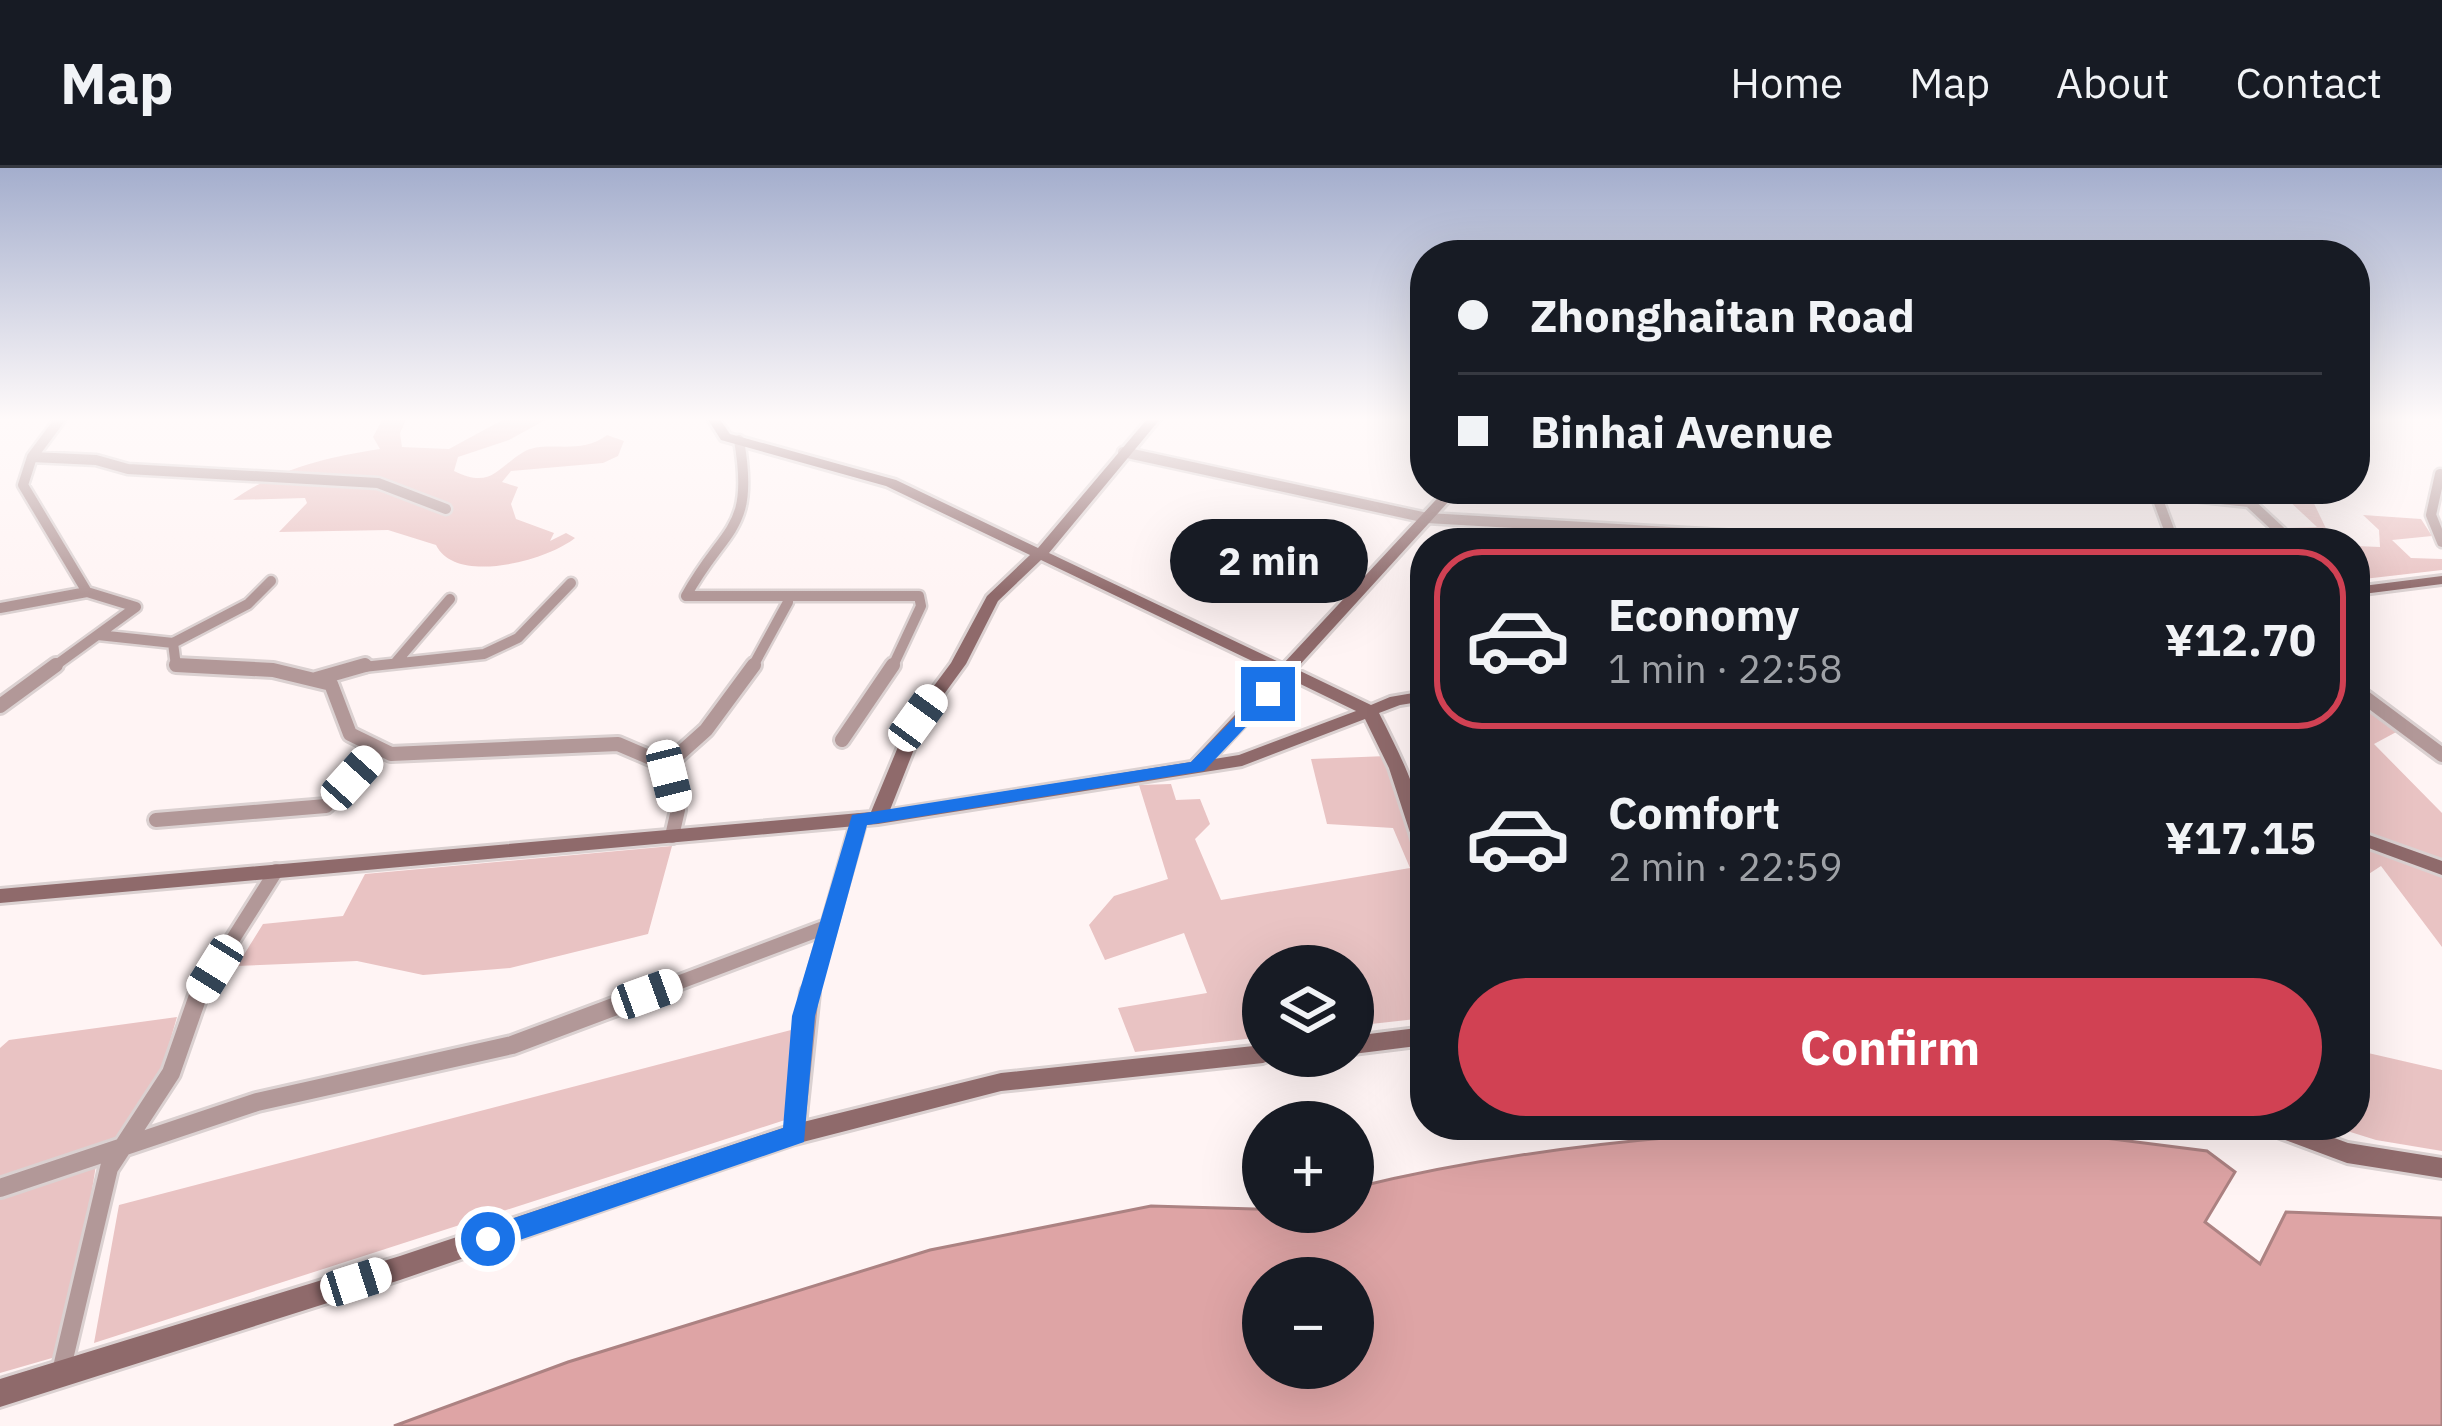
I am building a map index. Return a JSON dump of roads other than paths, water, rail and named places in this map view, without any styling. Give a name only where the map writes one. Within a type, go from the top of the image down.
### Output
[{"type":"main road","points":[[869,477],[1291,669],[1370,711],[1410,805]]},
{"type":"main road","points":[[868,819],[918,718],[958,664],[992,599],[1040,554],[1103,477]]},
{"type":"main road","points":[[1418,528],[1440,504]]},
{"type":"main road","points":[[1197,767],[1410,537]]},
{"type":"main road","points":[[2370,589],[2442,580]]},
{"type":"main road","points":[[0,896],[868,819],[1242,760],[1410,700]]},
{"type":"main road","points":[[2370,842],[2442,868]]},
{"type":"main road","points":[[1374,1042],[1410,1038]]},
{"type":"main road","points":[[0,1393],[795,1134],[1000,1082],[1242,1056]]},
{"type":"main road","points":[[2312,1140],[2347,1153],[2442,1168]]},
{"type":"street","points":[[25,477],[23,484],[87,592]]},
{"type":"street","points":[[266,477],[378,483],[446,509]]},
{"type":"street","points":[[747,477],[746,516],[701,563],[686,596],[919,596],[921,606],[888,676],[842,740]]},
{"type":"street","points":[[1237,477],[1427,518],[1599,528]]},
{"type":"street","points":[[2439,502],[2432,524],[2442,542]]},
{"type":"street","points":[[2251,504],[2277,528]]},
{"type":"street","points":[[98,634],[173,643],[248,604],[271,581]]},
{"type":"street","points":[[316,679],[397,662],[484,654],[518,638],[571,583]]},
{"type":"street","points":[[0,608],[87,592],[136,607],[0,706]]},
{"type":"street","points":[[397,662],[450,599]]},
{"type":"street","points":[[667,765],[717,721],[751,677],[788,602]]},
{"type":"street","points":[[173,643],[176,665],[273,670],[331,684],[350,734],[378,749],[456,755],[618,744],[667,765]]},
{"type":"street","points":[[2370,701],[2442,755]]},
{"type":"street","points":[[155,820],[326,806],[378,749]]},
{"type":"street","points":[[667,765],[678,810],[672,836]]},
{"type":"street","points":[[795,1134],[803,1016],[826,927],[868,819]]},
{"type":"street","points":[[60,1376],[109,1168],[170,1073],[194,1001],[276,871]]},
{"type":"street","points":[[0,1188],[257,1102],[512,1045],[826,927]]}]
